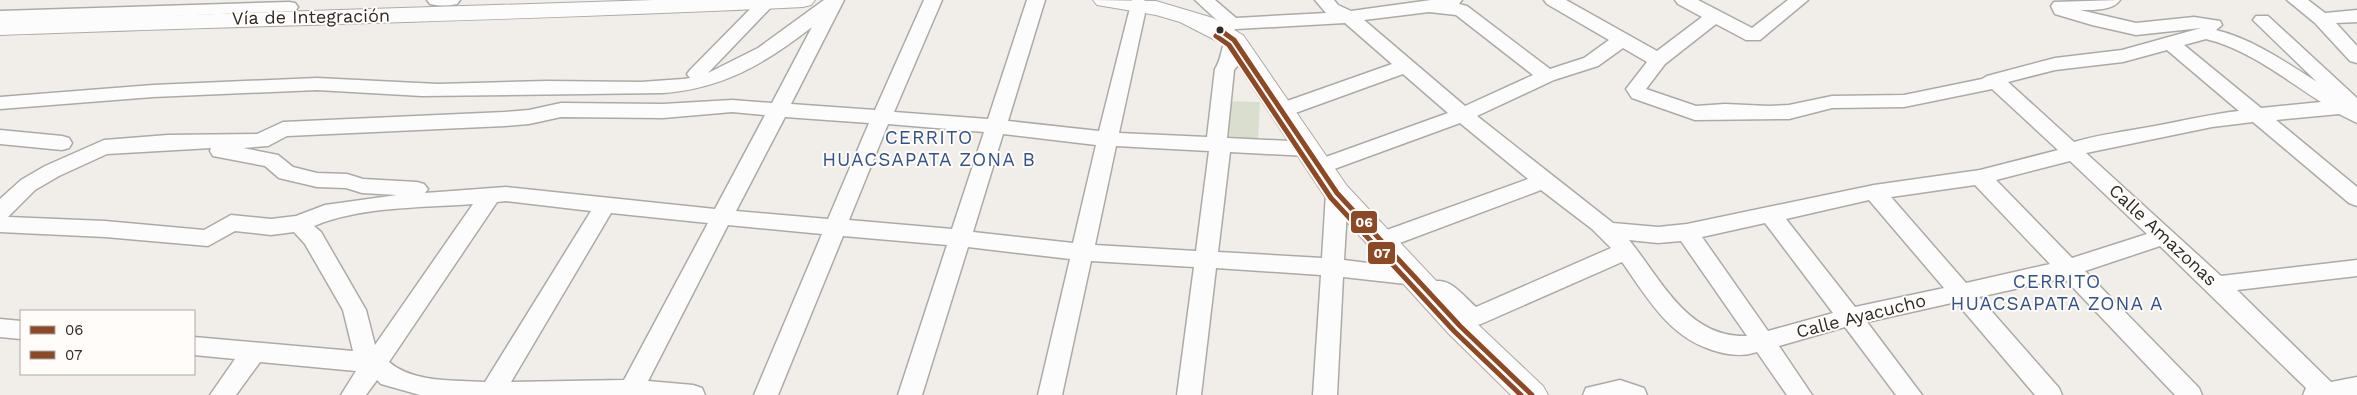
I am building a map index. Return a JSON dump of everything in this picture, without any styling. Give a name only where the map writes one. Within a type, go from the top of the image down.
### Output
[{"type":"main road","name":"Vía de Integración","points":[[0,28],[590,5],[803,0]]},
{"type":"main road","points":[[1104,0],[1154,4],[1229,31],[1280,111],[1337,193],[1460,326],[1532,395]]},
{"type":"street","points":[[66,16],[80,0]]},
{"type":"street","points":[[436,0],[451,0]]},
{"type":"street","points":[[0,103],[153,91],[317,84],[325,86],[452,90],[521,87],[650,87],[690,83],[717,78],[776,47],[836,0]]},
{"type":"street","points":[[631,390],[836,0]]},
{"type":"street","points":[[766,395],[881,118],[933,0]]},
{"type":"street","points":[[910,395],[1036,0]]},
{"type":"street","points":[[1188,395],[1220,153],[1216,145],[1225,69],[1229,64],[1229,31],[1204,0]]},
{"type":"street","name":"Calle Ayacucho","points":[[1324,0],[1332,9],[1349,16],[1405,66],[1606,230],[1626,251],[1655,290],[1689,328],[1712,341],[1730,346],[1746,346],[1850,317],[2066,269],[2162,236]]},
{"type":"street","points":[[1553,0],[1658,60]]},
{"type":"street","points":[[1684,0],[1754,36],[1799,0]]},
{"type":"street","points":[[2110,0],[2099,4],[2060,6],[2061,10],[2073,14],[2136,29],[2208,24],[2223,29],[2254,52]]},
{"type":"street","points":[[2296,0],[2310,7],[2357,57]]},
{"type":"street","points":[[697,74],[769,1]]},
{"type":"street","points":[[1229,31],[1449,3],[1463,3],[1548,76]]},
{"type":"street","points":[[1050,395],[1084,252],[1106,139],[1154,4]]},
{"type":"street","points":[[0,17],[66,16],[175,6],[289,7]]},
{"type":"street","points":[[1714,16],[1658,60],[1636,89],[1639,94],[1695,113],[1725,111],[1789,112],[1832,102],[1904,101],[1988,84],[1994,80],[2055,64],[2124,56],[2206,33],[2226,38],[2254,52],[2348,108]]},
{"type":"street","points":[[2322,19],[2357,16]]},
{"type":"street","points":[[2262,20],[2357,116]]},
{"type":"street","points":[[0,212],[28,186],[52,170],[96,151],[119,146],[168,142],[261,141],[283,129],[495,120],[529,117],[561,110],[663,111],[732,106],[996,126],[1106,139],[1216,145],[1314,158],[1464,114],[1548,76],[1591,62],[1622,39]]},
{"type":"street","points":[[2171,44],[2355,195]]},
{"type":"street","points":[[1280,111],[1405,66]]},
{"type":"street","name":"Calle Amazonas","points":[[1994,80],[2217,285],[2323,394]]},
{"type":"street","points":[[1606,230],[1658,235],[1688,232],[1874,192],[1980,177],[2067,155],[2072,150],[2099,142],[2154,133],[2212,120],[2348,108]]},
{"type":"street","points":[[0,137],[62,143]]},
{"type":"street","points":[[168,142],[271,160],[286,173],[317,180],[347,181],[362,186],[441,190],[456,197]]},
{"type":"street","points":[[1980,177],[2066,269],[2190,395]]},
{"type":"street","points":[[1381,241],[1544,181]]},
{"type":"street","points":[[1874,192],[2050,395]]},
{"type":"street","points":[[1325,395],[1331,268],[1337,193]]},
{"type":"street","points":[[0,224],[105,229],[208,238],[231,224],[271,227],[299,224],[325,212],[371,205],[506,194],[1084,252],[1331,268],[1419,281],[1439,287],[1472,318],[1626,251]]},
{"type":"street","points":[[353,395],[491,195]]},
{"type":"street","points":[[492,392],[606,204]]},
{"type":"street","points":[[1771,215],[1910,395]]},
{"type":"street","points":[[299,224],[313,238],[354,310],[366,356],[390,377],[431,388],[492,392],[631,390],[693,395]]},
{"type":"street","points":[[1688,232],[1800,395]]},
{"type":"street","points":[[2217,285],[2357,268]]},
{"type":"street","points":[[195,346],[374,363]]},
{"type":"street","points":[[222,395],[254,352]]},
{"type":"street","points":[[2323,394],[2357,387]]},
{"type":"street","points":[[1595,395],[1620,390],[1635,395]]},
{"type":"shaded area","points":[[1227,101],[1260,102],[1258,139],[1223,137]]},
{"type":"transit line","name":"06","points":[[1220,30],[1234,40],[1337,193],[1460,326],[1532,395]]},
{"type":"transit line","name":"07","points":[[1216,36],[1229,45],[1331,198],[1454,331],[1521,395]]},
{"type":"district","name":"CERRITO HUACSAPATA ZONA B","points":[[929,148]]},
{"type":"district","name":"CERRITO HUACSAPATA ZONA A","points":[[2057,292]]}]
